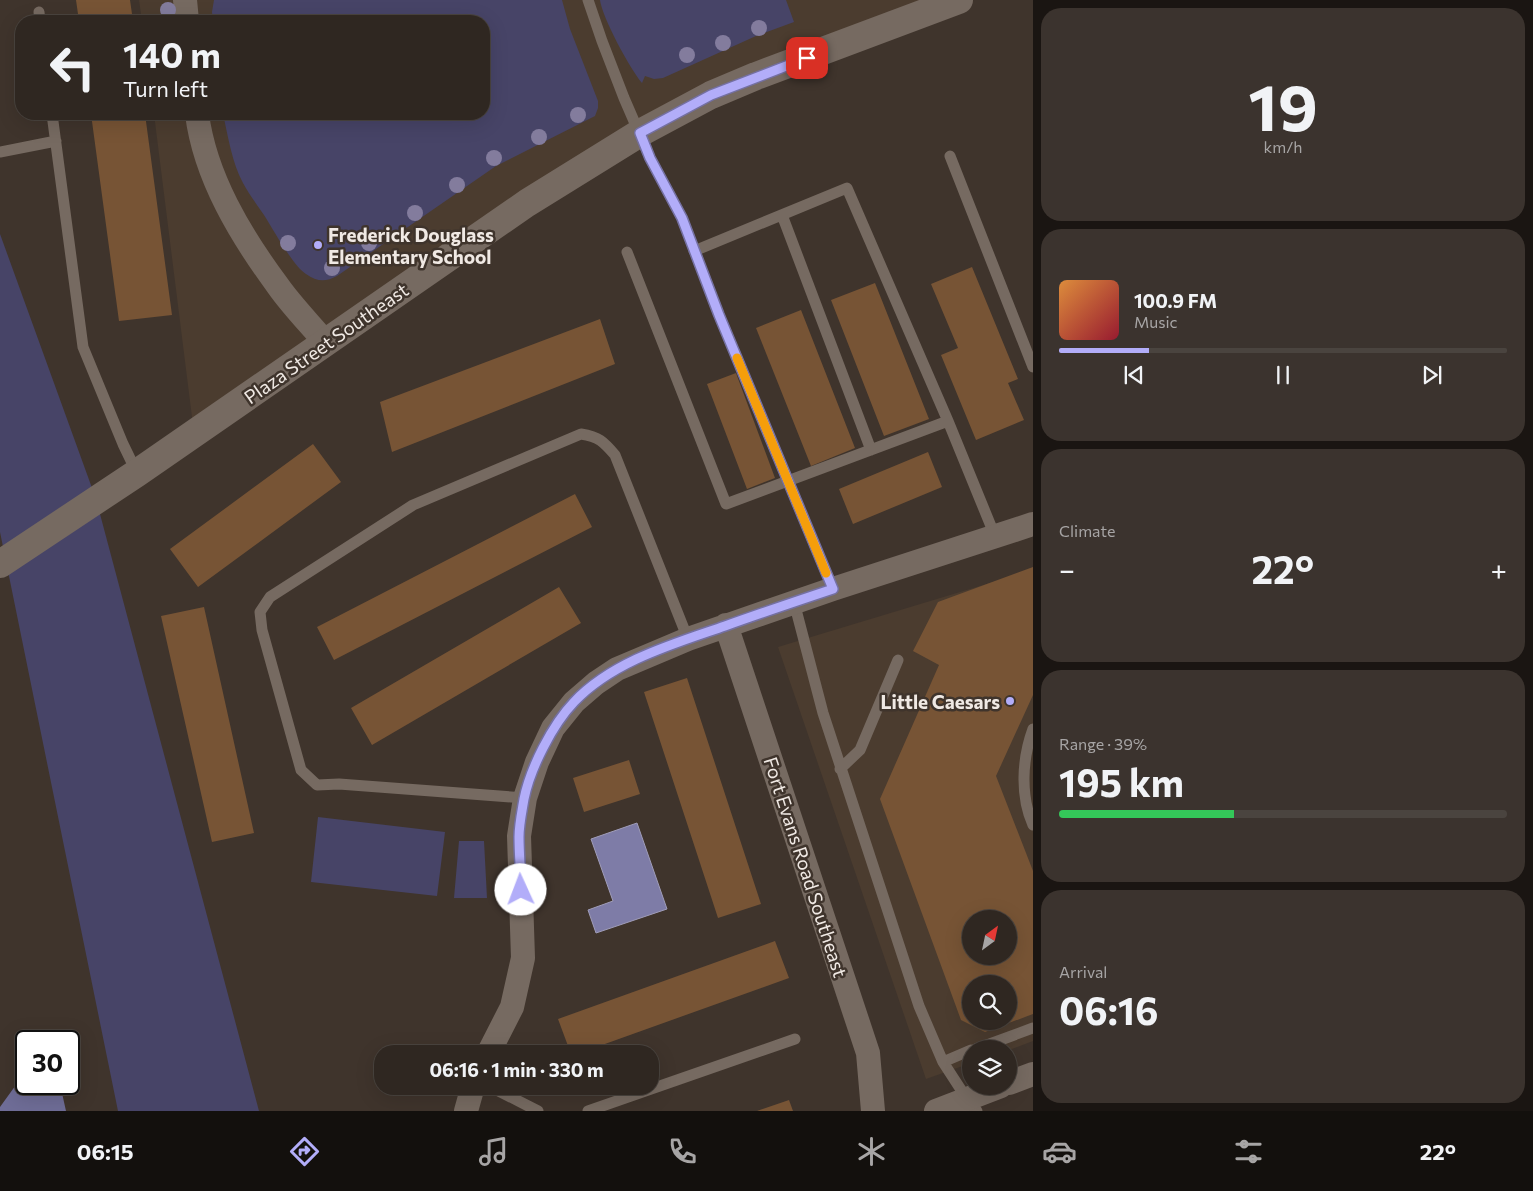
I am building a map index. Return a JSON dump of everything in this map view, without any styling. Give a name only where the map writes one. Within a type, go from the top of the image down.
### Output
[{"type":"main road","name":"Plaza Street Southeast","points":[[0,564],[137,472],[527,203],[640,133],[711,95],[948,2]]},
{"type":"street","points":[[185,0],[186,15]]},
{"type":"street","points":[[198,120],[210,169],[229,209],[278,288],[325,342]]},
{"type":"street","points":[[493,1045],[512,1007],[523,958],[519,836],[524,798],[537,762],[553,728],[574,702],[596,683],[617,669],[688,638],[1033,524]]},
{"type":"street","name":"Fort Evans Road Southeast","points":[[726,625],[868,1053],[873,1111]]},
{"type":"street","points":[[1017,1080],[1033,1074]]},
{"type":"street","points":[[466,1111],[470,1095]]},
{"type":"street","points":[[936,1111],[972,1105],[987,1095]]},
{"type":"lane","points":[[588,0],[602,41],[650,158],[682,218],[719,315],[833,589]]},
{"type":"lane","points":[[53,120],[83,347],[123,444],[137,472]]},
{"type":"lane","points":[[0,152],[56,141]]},
{"type":"lane","points":[[950,156],[1033,367]]},
{"type":"lane","points":[[694,251],[847,188],[948,421],[995,536]]},
{"type":"lane","points":[[782,215],[871,450]]},
{"type":"lane","points":[[627,252],[726,504],[948,421]]},
{"type":"lane","points":[[524,798],[339,784],[317,785],[301,770],[262,630],[260,612],[270,597],[413,505],[581,434],[594,436],[604,442],[615,454],[688,638]]},
{"type":"lane","points":[[794,602],[823,713],[840,769],[919,1006],[943,1062],[972,1105]]},
{"type":"lane","points":[[840,769],[860,750],[898,660]]},
{"type":"lane","points":[[1033,729],[1026,755],[1024,782],[1027,812],[1033,826]]},
{"type":"lane","points":[[1000,1040],[1033,1028]]},
{"type":"lane","points":[[588,1111],[795,1039]]},
{"type":"lane","points":[[943,1062],[962,1054]]},
{"type":"lane","points":[[507,1095],[538,1111]]},
{"type":"shaded area","name":"Frederick Douglass Elementary School","points":[[139,0],[953,0],[711,95],[194,433],[155,120],[490,120],[490,15],[141,15]]},
{"type":"shaded area","points":[[214,0],[562,0],[570,29],[598,101],[598,108],[595,116],[496,166],[337,276],[318,280],[310,277],[295,263],[245,187],[233,158],[224,120],[490,120],[490,15],[212,15]]},
{"type":"shaded area","points":[[600,0],[786,0],[794,22],[756,36],[663,78],[654,79],[645,76],[642,83],[617,43]]},
{"type":"shaded area","points":[[0,234],[96,499],[259,1111],[118,1111],[0,532]]},
{"type":"shaded area","points":[[1033,570],[1033,1041],[1017,1047],[1017,1040],[962,1040],[962,1066],[926,1079],[778,647]]},
{"type":"shaded area","points":[[318,817],[445,832],[437,896],[311,882]]},
{"type":"shaded area","points":[[459,841],[484,841],[487,898],[454,898]]},
{"type":"shaded area","points":[[15,1086],[15,1095],[62,1095],[66,1111],[0,1111],[0,1107]]},
{"type":"water","points":[[637,823],[667,909],[596,933],[588,910],[613,901],[591,839]]},
{"type":"building","points":[[76,0],[130,0],[132,15],[78,15]]},
{"type":"building","points":[[92,120],[146,120],[172,315],[119,321]]},
{"type":"building","points":[[972,267],[1018,379],[1008,383],[1024,420],[976,440],[941,355],[958,348],[931,284]]},
{"type":"building","points":[[875,283],[929,419],[884,436],[831,300]]},
{"type":"building","points":[[801,310],[855,448],[811,466],[756,328]]},
{"type":"building","points":[[600,319],[615,364],[392,452],[380,402]]},
{"type":"building","points":[[736,373],[775,478],[747,489],[707,384]]},
{"type":"building","points":[[313,444],[341,482],[198,587],[170,549]]},
{"type":"building","points":[[928,452],[942,487],[853,524],[839,489]]},
{"type":"building","points":[[575,494],[592,527],[334,660],[317,627]]},
{"type":"building","points":[[1033,567],[1033,695],[996,776],[1033,871],[1033,1014],[1017,1020],[1017,975],[962,975],[961,1020],[880,799],[939,665],[913,651],[938,602]]},
{"type":"building","points":[[559,587],[581,623],[372,745],[351,708]]},
{"type":"building","points":[[204,607],[254,833],[212,842],[161,616]]},
{"type":"building","points":[[687,678],[761,904],[718,918],[644,692]]},
{"type":"building","points":[[629,760],[640,794],[584,812],[573,778]]},
{"type":"building","points":[[775,941],[789,978],[602,1045],[568,1045],[558,1019]]},
{"type":"building","points":[[789,1100],[793,1111],[757,1111]]},
{"type":"slow traffic","points":[[737,358],[826,573]]},
{"type":"place","name":"Frederick Douglass Elementary School","points":[[318,245]]},
{"type":"place","name":"Little Caesars","points":[[1010,701]]},
{"type":"route","points":[[521,890],[519,836],[524,798],[537,762],[553,728],[574,702],[596,683],[617,669],[646,656],[688,638],[833,589],[719,315],[682,218],[650,158],[640,133],[711,95],[756,76],[807,58]]}]
